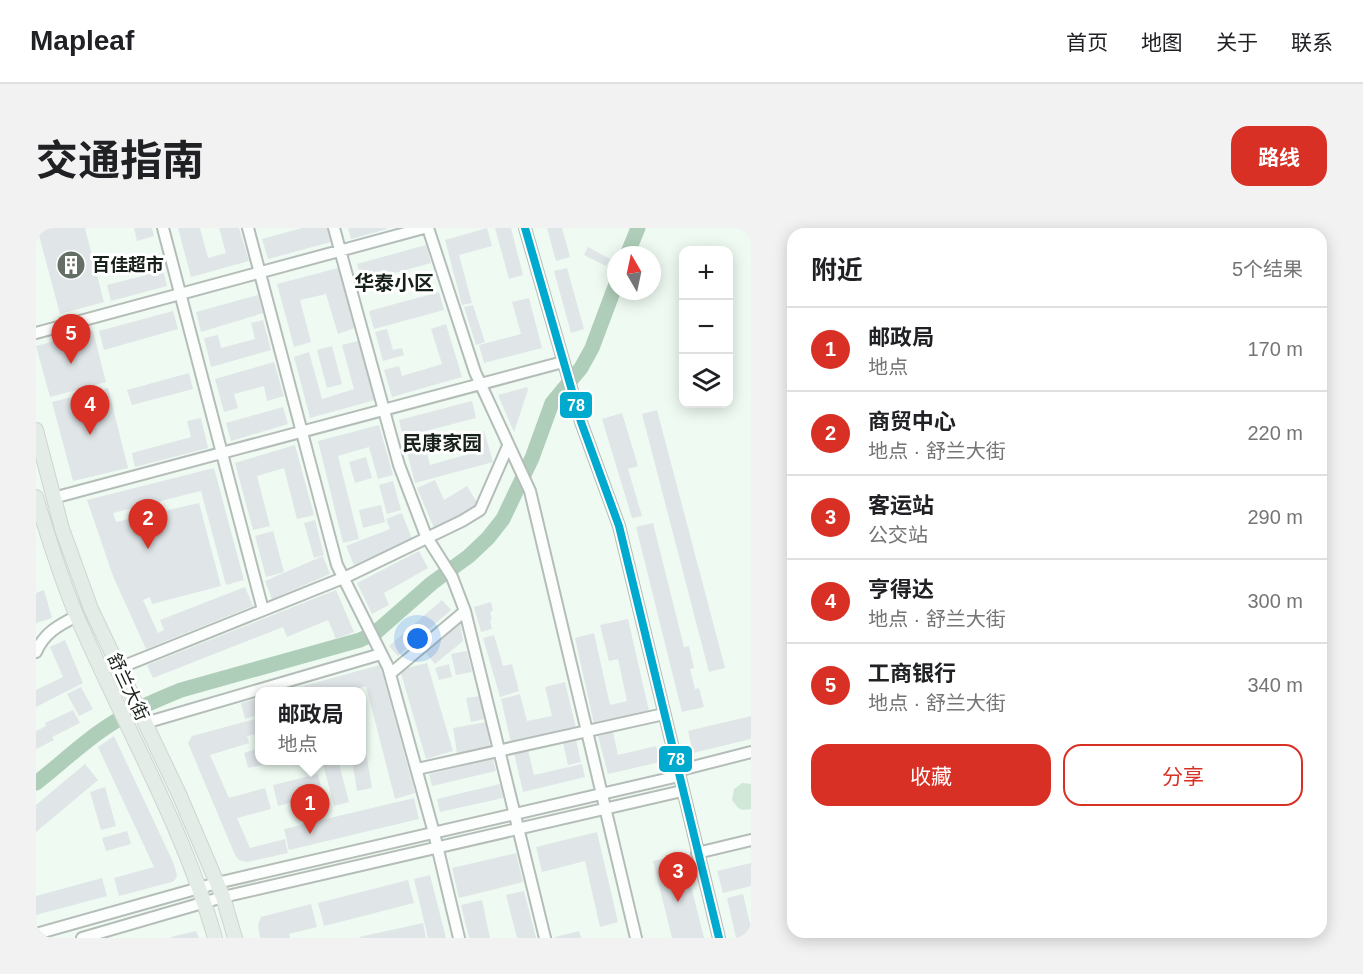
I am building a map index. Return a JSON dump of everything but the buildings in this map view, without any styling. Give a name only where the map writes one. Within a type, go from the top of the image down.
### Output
[{"type":"main road","name":"舒兰大街","points":[[36,430],[62,529],[91,609],[179,794],[223,897],[235,938]]},
{"type":"main road","name":"舒兰大街","points":[[36,497],[77,616],[200,888],[215,938]]},
{"type":"street","points":[[163,228],[263,610]]},
{"type":"street","points":[[248,228],[338,564],[390,674],[434,833],[459,938]]},
{"type":"street","points":[[334,228],[399,465],[427,537],[452,578],[465,611],[545,938]]},
{"type":"street","points":[[36,333],[426,228],[481,384],[530,491],[636,938]]},
{"type":"street","points":[[525,228],[581,422],[620,526],[719,938]]},
{"type":"street","points":[[53,498],[563,362]]},
{"type":"street","points":[[122,674],[263,610],[344,578],[480,510],[509,447]]},
{"type":"street","points":[[390,674],[465,611]]},
{"type":"street","points":[[36,652],[41,639],[59,625],[77,616]]},
{"type":"street","points":[[266,687],[381,653]]},
{"type":"street","points":[[145,723],[255,690]]},
{"type":"street","points":[[417,769],[664,714]]},
{"type":"street","points":[[36,934],[217,883],[601,794],[751,753]]},
{"type":"street","points":[[82,938],[223,897],[682,791]]},
{"type":"street","points":[[697,853],[751,840]]},
{"type":"green space","points":[[742,783],[751,784],[751,809],[738,808],[732,800],[734,789]]},
{"type":"waterway","points":[[631,246],[638,228]]},
{"type":"waterway","points":[[36,783],[102,730],[161,698],[181,690],[360,640],[375,633],[432,583],[469,556],[488,538],[503,519],[532,458],[552,403],[581,368],[592,348],[610,300]]},
{"type":"transit line","name":"78","points":[[525,228],[581,422],[619,526],[719,938]]},
{"type":"place","name":"百佳超市","points":[[71,265]]},
{"type":"place","name":"工商银行","points":[[71,364]]},
{"type":"place","name":"亨得达","points":[[90,435]]},
{"type":"place","name":"商贸中心","points":[[148,549]]},
{"type":"place","name":"邮政局","points":[[310,834]]},
{"type":"place","name":"客运站","points":[[678,902]]},
{"type":"district","name":"华泰小区","points":[[394,283]]},
{"type":"district","name":"民康家园","points":[[442,443]]}]
